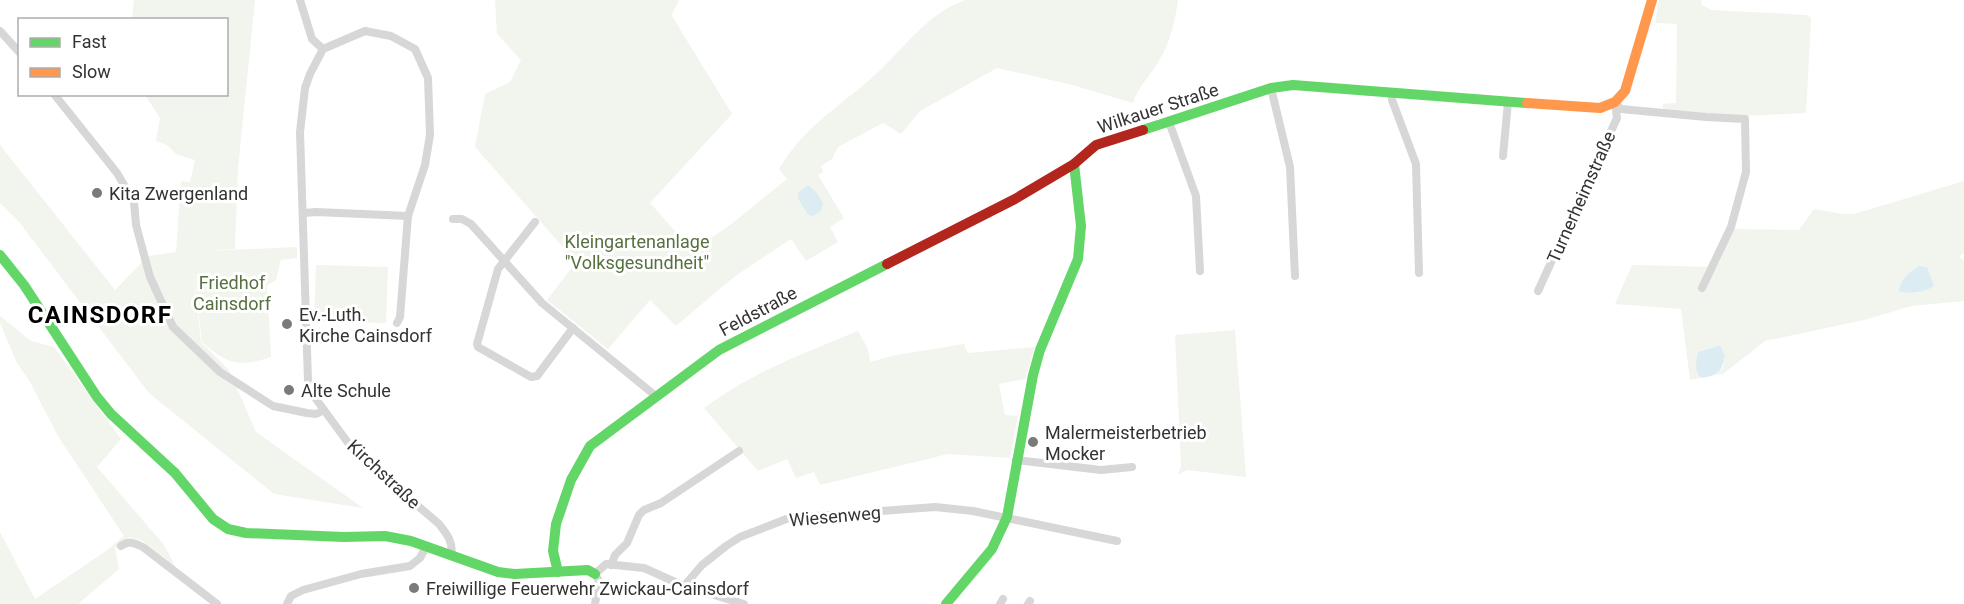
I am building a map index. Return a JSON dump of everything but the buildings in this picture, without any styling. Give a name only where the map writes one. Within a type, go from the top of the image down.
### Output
[{"type":"street","points":[[300,0],[312,39],[323,49],[365,31],[391,36],[415,49],[428,78],[430,135],[425,165],[408,216],[397,323]]},
{"type":"street","points":[[1652,0],[1625,91],[1615,102],[1621,109],[1745,119],[1746,172],[1731,227],[1702,288]]},
{"type":"street","points":[[0,31],[18,52]]},
{"type":"street","name":"Kirchstraße","points":[[323,49],[310,74],[302,113],[300,147],[304,213],[307,375],[311,391],[354,451],[439,524],[453,548],[451,556]]},
{"type":"street","name":"Wilkauer Straße","points":[[1074,164],[1096,145],[1271,88],[1293,85],[1600,108],[1615,102]]},
{"type":"street","points":[[1271,88],[1290,167],[1295,276]]},
{"type":"street","points":[[1391,92],[1416,164],[1419,273]]},
{"type":"street","points":[[56,96],[117,173],[134,202],[136,225],[150,278],[173,327],[220,372],[273,406],[316,414],[324,410]]},
{"type":"street","points":[[1503,156],[1508,102]]},
{"type":"street","name":"Turnerheimstraße","points":[[1538,291],[1617,118],[1615,102]]},
{"type":"street","points":[[1169,122],[1196,196],[1200,271]]},
{"type":"street","points":[[946,604],[992,549],[1007,517],[1035,366],[1078,259],[1081,226],[1074,164]]},
{"type":"street","name":"Feldstraße","points":[[558,572],[552,548],[557,520],[581,457],[590,446],[719,350],[966,225],[1074,164]]},
{"type":"street","points":[[304,213],[408,216]]},
{"type":"street","points":[[453,219],[462,219],[471,224],[542,303],[657,397]]},
{"type":"street","points":[[535,222],[498,269],[478,347],[531,377],[537,376],[573,328]]},
{"type":"street","points":[[0,255],[24,285],[97,397],[111,414],[175,473],[213,519],[228,529],[246,533],[344,537],[385,536],[411,541],[498,572],[534,574],[588,570],[596,574],[599,581],[595,604]]},
{"type":"street","points":[[611,565],[615,555],[627,543],[639,515],[644,510],[661,503],[739,451]]},
{"type":"street","points":[[1016,460],[1101,470],[1132,467]]},
{"type":"street","name":"Wiesenweg","points":[[684,586],[702,565],[726,546],[740,537],[789,518],[935,507],[973,510],[1117,541]]},
{"type":"street","points":[[121,546],[132,542],[143,547],[218,604]]},
{"type":"street","points":[[287,604],[291,596],[303,590],[361,574],[410,567],[420,558],[426,547]]},
{"type":"street","points":[[596,574],[606,564],[644,568],[684,586],[744,604]]},
{"type":"green space","name":"Friedhof Cainsdorf","points":[[134,0],[255,0],[238,168],[235,249],[209,251],[297,247],[297,258],[281,260],[276,280],[267,285],[271,357],[241,363],[226,359],[202,342],[191,252],[201,342],[229,370],[256,432],[363,508],[274,494],[149,393],[19,222],[0,203],[0,145],[115,290],[148,256],[176,252],[181,181],[190,182],[195,160],[176,154],[167,145],[156,141],[160,118],[146,96],[228,96],[228,18],[132,18]]},
{"type":"green space","name":"Kleingartenanlage \"Volksgesundheit\"","points":[[495,0],[679,0],[670,18],[672,16],[732,114],[650,203],[693,251],[734,222],[787,179],[779,169],[800,140],[877,73],[928,22],[952,6],[965,0],[1178,0],[1174,23],[1164,52],[1138,91],[1133,103],[1069,84],[997,68],[920,111],[901,134],[883,123],[838,147],[832,159],[821,166],[823,172],[818,175],[844,218],[830,227],[838,242],[806,261],[791,239],[734,277],[676,326],[650,300],[608,349],[547,300],[576,262],[475,147],[485,94],[510,82],[521,60],[497,34]]},
{"type":"green space","points":[[1659,0],[1701,0],[1702,5],[1711,10],[1807,15],[1811,19],[1806,113],[1745,116],[1663,111],[1663,104],[1676,103],[1677,24],[1655,23]]},
{"type":"green space","points":[[1964,181],[1964,253],[1959,257],[1964,261],[1964,301],[1912,306],[1864,320],[1765,341],[1723,374],[1716,375],[1723,368],[1725,356],[1719,345],[1698,352],[1698,374],[1701,378],[1690,380],[1681,309],[1615,304],[1632,265],[1717,267],[1733,229],[1799,230],[1814,209],[1854,214]]},
{"type":"green space","points":[[316,265],[388,267],[386,323],[314,321]]},
{"type":"green space","points":[[0,316],[31,341],[54,347],[121,439],[97,467],[164,545],[175,566],[143,541],[129,537],[115,548],[119,569],[78,604],[0,604],[0,532],[35,599],[106,551],[124,536],[58,436],[30,382],[16,361],[0,323]]},
{"type":"green space","points":[[1235,330],[1246,477],[1187,470],[1178,475],[1181,466],[1175,335]]},
{"type":"green space","points":[[858,331],[868,349],[870,362],[896,355],[964,344],[968,353],[1035,347],[1025,379],[999,384],[1005,415],[1018,416],[1010,458],[948,454],[820,485],[814,472],[796,478],[787,459],[758,471],[704,408],[759,374]]},
{"type":"shaded area","points":[[808,185],[823,203],[821,211],[813,216],[808,215],[798,198],[799,192]]},
{"type":"shaded area","points":[[1919,266],[1927,267],[1934,286],[1921,291],[1899,292],[1903,279]]},
{"type":"shaded area","points":[[1720,345],[1725,356],[1722,367],[1718,373],[1701,378],[1696,369],[1698,352]]},
{"type":"traffic: fast","points":[[1143,130],[1271,88],[1293,85],[1527,103]]},
{"type":"traffic: fast","points":[[946,604],[992,549],[1007,517],[1033,375],[1040,350],[1078,259],[1081,226],[1074,164]]},
{"type":"traffic: fast","points":[[0,255],[24,285],[97,397],[111,414],[175,473],[213,519],[228,529],[246,533],[344,537],[385,536],[411,541],[498,572],[515,574],[588,570],[595,574]]},
{"type":"traffic: fast","points":[[558,572],[553,551],[556,524],[571,480],[590,446],[719,350],[887,264]]},
{"type":"traffic: slow","points":[[1527,103],[1600,108],[1615,102],[1625,91],[1652,0]]},
{"type":"traffic: jam","points":[[887,264],[1015,199],[1074,164],[1096,145],[1143,130]]},
{"type":"place","name":"Kita Zwergenland","points":[[97,193]]},
{"type":"place","name":"Ev.-Luth. Kirche Cainsdorf","points":[[287,324]]},
{"type":"place","name":"Alte Schule","points":[[289,390]]},
{"type":"place","name":"Malermeisterbetrieb Mocker","points":[[1033,442]]},
{"type":"place","name":"Freiwillige Feuerwehr Zwickau-Cainsdorf","points":[[414,588]]},
{"type":"district","name":"CAINSDORF","points":[[100,315]]}]
